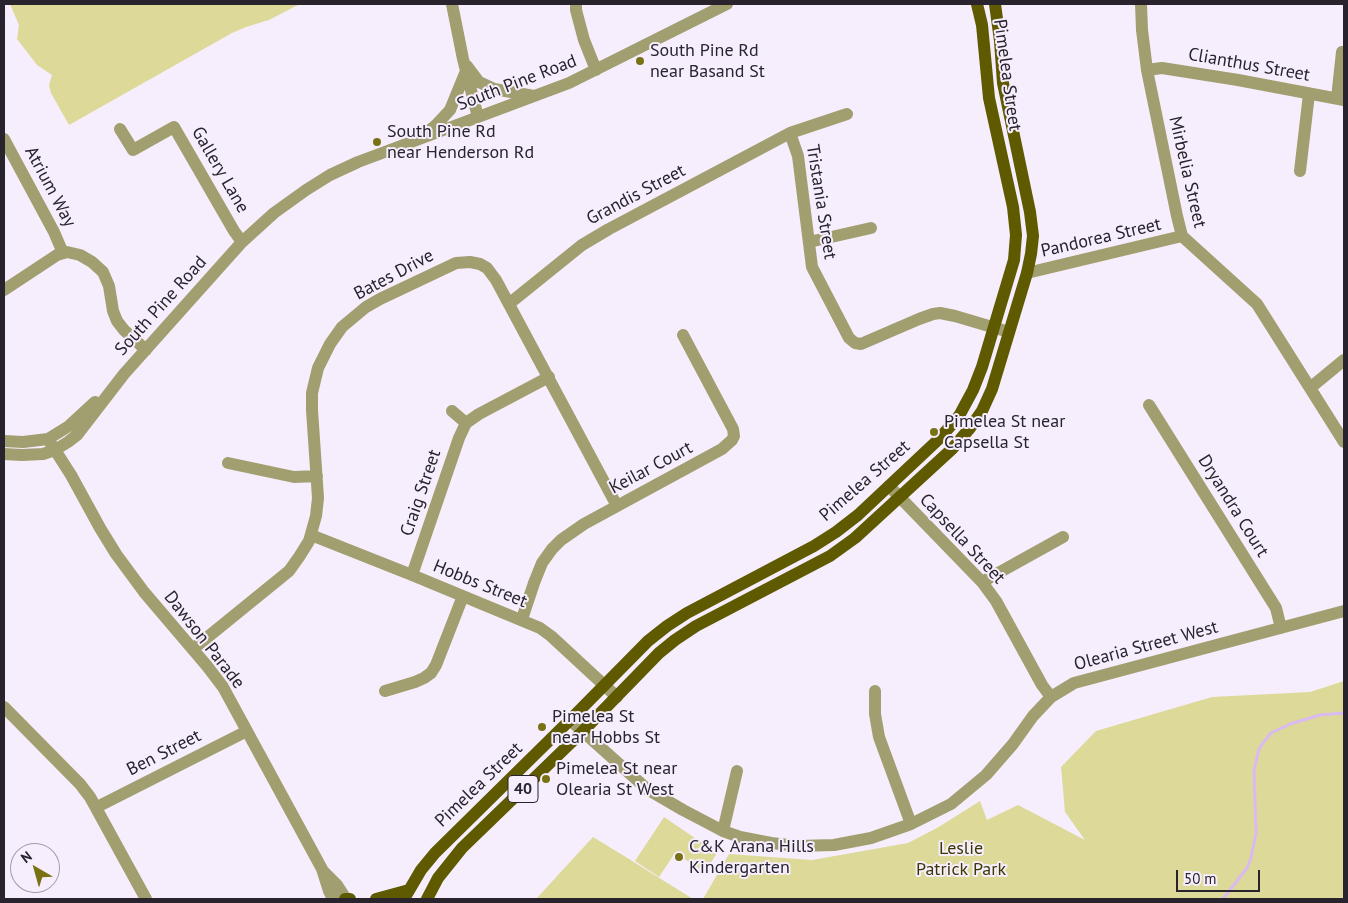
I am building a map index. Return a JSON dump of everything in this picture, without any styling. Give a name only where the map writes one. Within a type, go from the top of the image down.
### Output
[{"type":"main road","name":"Pimelea Street","points":[[406,895],[421,870],[435,853],[648,641],[672,622],[829,537],[853,519],[889,486],[940,438],[959,416],[976,385],[994,328],[1014,260],[1016,235],[1015,220],[989,98],[982,25],[977,4]]},
{"type":"main road","name":"Pimelea Street","points":[[427,899],[444,869],[462,848],[583,731],[659,653],[675,640],[708,620],[830,556],[855,538],[962,439],[982,411],[992,388],[1027,273],[1032,246],[1032,224],[1003,83],[995,4]]},
{"type":"main road","points":[[376,899],[406,895]]},
{"type":"street","points":[[452,4],[464,65],[478,117]]},
{"type":"street","points":[[576,4],[584,40],[596,70]]},
{"type":"street","name":"South Pine Road","points":[[4,441],[24,442],[48,438],[69,426],[124,374],[242,242],[274,213],[330,175],[358,162],[569,83],[727,4]]},
{"type":"street","name":"Mirbelia Street","points":[[1141,4],[1147,70],[1182,236],[1257,304],[1344,442]]},
{"type":"street","points":[[1340,99],[1342,52]]},
{"type":"street","points":[[464,65],[480,82],[494,89],[534,96]]},
{"type":"street","points":[[415,141],[435,126],[450,110],[464,65]]},
{"type":"street","name":"Clianthus Street","points":[[1147,70],[1162,68],[1340,99]]},
{"type":"street","points":[[1300,171],[1309,94]]},
{"type":"street","name":"Grandis Street","points":[[510,304],[582,245],[608,228],[790,133],[847,114]]},
{"type":"street","name":"Gallery Lane","points":[[120,128],[133,150],[174,126],[242,242]]},
{"type":"street","name":"Tristania Street","points":[[790,133],[798,156],[812,267],[849,338],[855,344],[861,344],[933,314],[947,314],[1009,332]]},
{"type":"street","name":"Atrium Way","points":[[4,139],[54,232],[63,253]]},
{"type":"street","points":[[809,242],[871,228]]},
{"type":"street","name":"Pandorea Street","points":[[1027,273],[1182,236]]},
{"type":"street","name":"Atrium Way","points":[[4,290],[53,257],[73,252],[92,262],[100,269],[108,282],[113,311],[117,321],[146,350]]},
{"type":"street","name":"Bates Drive","points":[[193,650],[289,572],[304,550],[311,535],[317,510],[312,393],[314,380],[326,349],[342,327],[354,316],[380,299],[460,262],[475,262],[487,268],[494,276],[617,506]]},
{"type":"street","name":"Keilar Court","points":[[522,620],[540,569],[552,549],[561,540],[577,528],[726,447],[733,438],[733,429],[682,335]]},
{"type":"street","points":[[1310,388],[1344,360]]},
{"type":"street","name":"South Pine Road","points":[[4,454],[43,454],[55,450],[68,442],[77,435],[124,374]]},
{"type":"street","points":[[452,411],[466,423],[479,414],[549,377]]},
{"type":"street","name":"Dryandra Court","points":[[1149,405],[1276,608],[1282,628]]},
{"type":"street","name":"Craig Street","points":[[412,575],[458,438],[466,423]]},
{"type":"street","name":"Dawson Parade","points":[[48,438],[116,554],[144,592],[223,687],[322,869],[333,899]]},
{"type":"street","points":[[228,463],[294,477],[317,476]]},
{"type":"street","name":"Capsella Street","points":[[889,486],[982,582],[996,601],[1050,697]]},
{"type":"street","name":"Hobbs Street","points":[[311,535],[522,620],[547,632],[616,697]]},
{"type":"street","points":[[982,582],[1063,537]]},
{"type":"street","points":[[386,691],[416,682],[431,673],[436,665],[463,596]]},
{"type":"street","name":"Olearia Street West","points":[[570,720],[647,789],[723,831],[771,843],[798,846],[834,846],[871,838],[911,824],[951,804],[986,775],[1050,697],[1074,683],[1344,611]]},
{"type":"street","points":[[874,691],[879,737],[911,824]]},
{"type":"street","points":[[4,707],[80,784],[90,797],[146,899]]},
{"type":"street","name":"Ben Street","points":[[97,807],[247,731]]},
{"type":"street","points":[[723,831],[737,771]]},
{"type":"street","name":"Dawson Parade","points":[[322,869],[337,885],[346,899]]},
{"type":"green space","points":[[10,4],[300,4],[269,20],[232,33],[69,125],[51,93],[49,85],[52,75],[37,65],[17,39],[19,25]]},
{"type":"green space","name":"Leslie Patrick Park","points":[[1344,681],[1344,899],[703,899],[729,854],[812,860],[908,843],[937,828],[980,801],[987,820],[1018,805],[1085,840],[1065,812],[1061,767],[1096,731],[1212,697],[1310,692]]},
{"type":"green space","points":[[664,817],[717,853],[705,872],[675,853],[659,877],[635,861]]},
{"type":"green space","points":[[593,837],[629,859],[693,899],[536,899]]},
{"type":"waterway","points":[[1223,899],[1247,868],[1251,858],[1256,833],[1254,770],[1259,749],[1271,733],[1290,724],[1320,715],[1344,713]]},
{"type":"place","name":"South Pine Rd near Basand St","points":[[640,61]]},
{"type":"place","name":"South Pine Rd near Henderson Rd","points":[[377,142]]},
{"type":"place","name":"Pimelea St near Capsella St","points":[[934,432]]},
{"type":"place","name":"Pimelea St near Hobbs St","points":[[542,727]]},
{"type":"place","name":"Pimelea St near Olearia St West","points":[[546,779]]},
{"type":"place","name":"C&K Arana Hills Kindergarten","points":[[679,857]]}]
